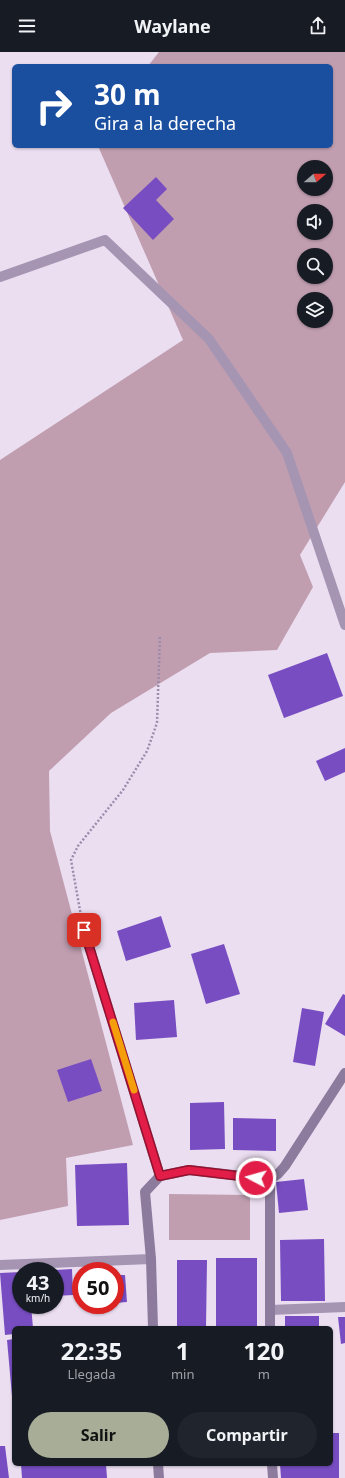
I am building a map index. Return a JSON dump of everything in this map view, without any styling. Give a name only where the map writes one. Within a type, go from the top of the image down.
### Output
[{"type":"main road","points":[[153,1326],[151,1259],[145,1192],[160,1176],[189,1170],[270,1179],[278,1174],[285,1166],[345,1073]]},
{"type":"main road","points":[[270,1179],[270,1326]]},
{"type":"main road","points":[[158,1466],[159,1478]]},
{"type":"main road","points":[[272,1466],[273,1478]]},
{"type":"street","points":[[0,276],[105,240],[209,339],[287,453],[345,625]]},
{"type":"street","points":[[84,930],[160,1176]]},
{"type":"street","points":[[0,1266],[151,1259]]},
{"type":"street","points":[[270,1310],[345,1307]]},
{"type":"path","points":[[84,930],[71,860],[78,846],[136,771],[147,751],[157,723],[160,635]]},
{"type":"shaded area","points":[[159,52],[345,52],[345,482],[300,555],[313,587],[277,650],[210,653],[111,713],[49,771],[50,831],[133,1145],[66,1158],[68,1206],[0,1220],[0,460],[183,340],[99,148],[333,148],[333,64],[150,64]]},
{"type":"shaded area","points":[[169,1194],[250,1195],[250,1240],[169,1240]]},
{"type":"building","points":[[156,177],[167,189],[156,200],[174,219],[153,240],[123,208]]},
{"type":"building","points":[[327,653],[343,696],[284,718],[268,675]]},
{"type":"building","points":[[345,748],[345,772],[325,781],[316,761]]},
{"type":"building","points":[[161,916],[171,947],[126,961],[117,931]]},
{"type":"building","points":[[224,944],[240,994],[206,1004],[191,954]]},
{"type":"building","points":[[343,994],[345,995],[345,1036],[325,1024]]},
{"type":"building","points":[[174,1000],[177,1037],[136,1040],[134,1003]]},
{"type":"building","points":[[302,1008],[324,1012],[315,1066],[293,1062]]},
{"type":"building","points":[[91,1059],[102,1091],[68,1102],[57,1070]]},
{"type":"building","points":[[224,1102],[225,1149],[190,1150],[190,1103]]},
{"type":"building","points":[[233,1118],[276,1119],[276,1151],[233,1150]]},
{"type":"building","points":[[127,1163],[129,1225],[77,1226],[75,1165]]},
{"type":"building","points":[[304,1179],[308,1210],[279,1213],[276,1182]]},
{"type":"building","points":[[324,1239],[325,1301],[281,1301],[280,1240]]},
{"type":"building","points":[[216,1258],[257,1258],[257,1326],[216,1326]]},
{"type":"building","points":[[177,1260],[207,1260],[206,1326],[177,1326]]},
{"type":"building","points":[[64,1269],[72,1269],[72,1295],[64,1296]]},
{"type":"building","points":[[12,1272],[12,1314],[32,1314],[33,1326],[12,1326],[12,1334],[5,1335],[0,1273]]},
{"type":"building","points":[[124,1275],[125,1275],[127,1302],[124,1302]]},
{"type":"building","points":[[285,1316],[319,1316],[319,1326],[285,1326]]},
{"type":"building","points":[[338,1317],[345,1317],[345,1343],[341,1344]]},
{"type":"building","points":[[12,1339],[12,1396],[7,1340]]},
{"type":"building","points":[[333,1433],[339,1433],[339,1478],[281,1478],[280,1466],[333,1466]]},
{"type":"building","points":[[0,1446],[5,1446],[9,1478],[0,1478]]},
{"type":"building","points":[[21,1466],[106,1466],[107,1478],[22,1478]]},
{"type":"slow traffic","points":[[113,1022],[134,1090]]},
{"type":"route","points":[[84,930],[160,1176],[189,1170],[256,1178]]}]
